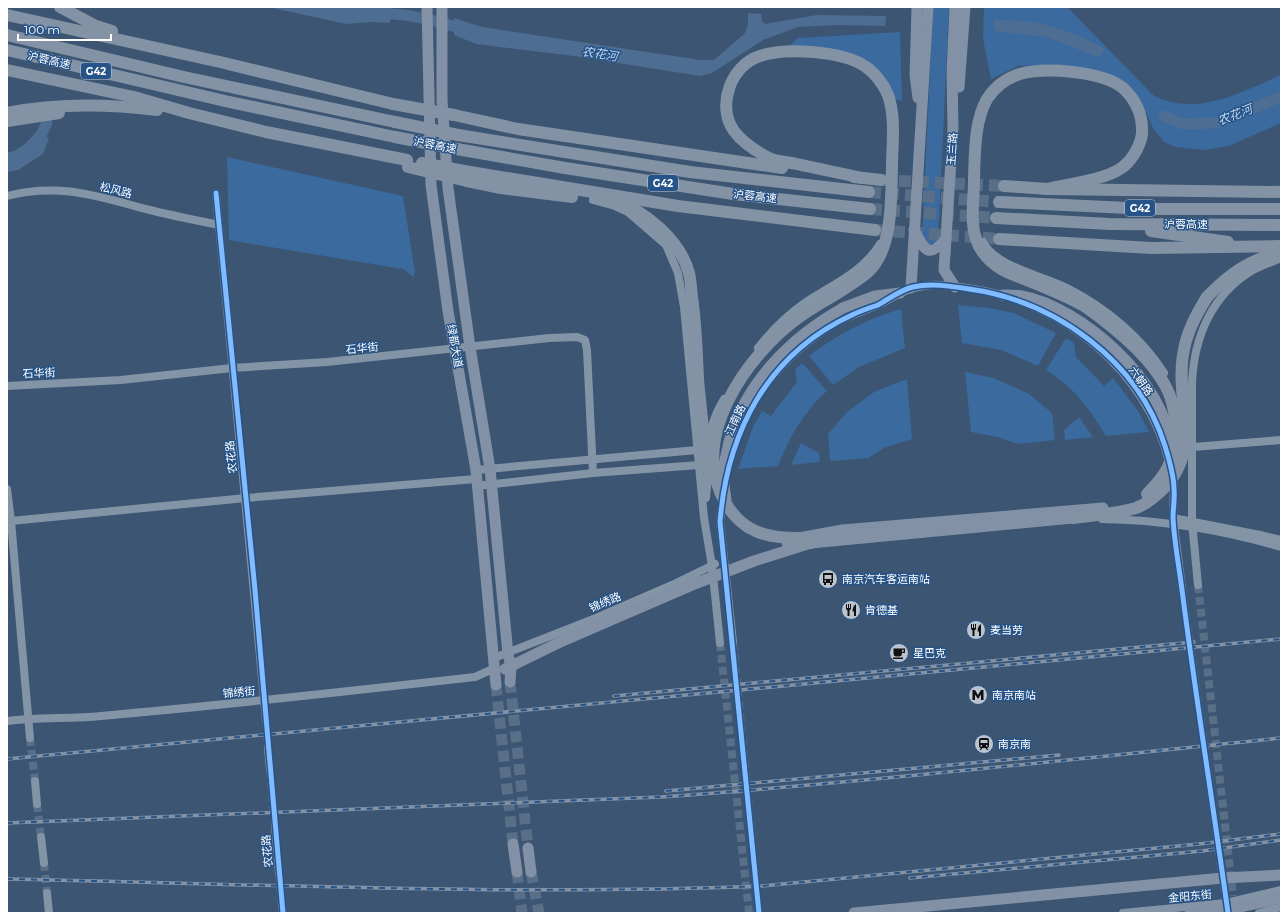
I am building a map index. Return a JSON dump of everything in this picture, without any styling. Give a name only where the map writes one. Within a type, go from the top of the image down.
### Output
[{"type":"highway","points":[[60,7],[96,26],[172,51]]},
{"type":"highway","points":[[7,15],[220,62],[393,104],[695,163],[765,180]]},
{"type":"highway","name":"沪蓉高速","points":[[7,36],[184,78],[458,135],[690,172],[869,192]]},
{"type":"highway","name":"沪蓉高速","points":[[7,50],[184,92],[457,149],[565,168],[734,194],[870,208]]},
{"type":"highway","points":[[750,535],[719,492],[715,479],[712,454],[720,419],[746,370],[779,334],[798,318],[870,271],[878,257],[887,238],[889,217],[892,178],[892,110],[884,89],[878,79],[866,67],[850,58],[802,52],[759,56],[737,71],[728,93],[728,117],[734,130],[744,141],[769,158],[862,178]]},
{"type":"highway","points":[[7,70],[118,93],[189,113],[266,132],[465,176],[678,206],[875,230]]},
{"type":"highway","points":[[1047,189],[1106,176],[1120,169],[1129,161],[1139,144],[1142,127],[1137,106],[1122,88],[1102,79],[1068,72],[1040,71],[1020,74],[1007,79],[995,89],[987,99],[982,112],[975,154],[973,223],[976,240],[986,257],[1001,269],[1067,296],[1086,307],[1125,337],[1146,359],[1166,387],[1174,418],[1171,456],[1168,467],[1151,494],[1132,509],[1103,508]]},
{"type":"highway","points":[[7,113],[38,107],[125,106],[189,113]]},
{"type":"highway","points":[[7,121],[94,107]]},
{"type":"highway","points":[[518,129],[798,171],[880,180]]},
{"type":"highway","points":[[465,176],[500,188],[593,200],[607,199],[635,210],[656,226],[680,252],[689,273],[696,324],[698,380],[704,456],[713,490],[722,511],[729,520],[750,535],[768,542],[812,543]]},
{"type":"highway","points":[[1004,186],[1047,189],[1281,192]]},
{"type":"highway","name":"沪蓉高速","points":[[999,202],[1150,209],[1281,209]]},
{"type":"highway","name":"沪蓉高速","points":[[996,218],[1110,224],[1281,225]]},
{"type":"highway","points":[[1110,224],[1257,247]]},
{"type":"highway","points":[[999,239],[1151,248],[1281,246]]},
{"type":"highway","points":[[1073,518],[1132,509],[1153,500],[1170,482],[1184,450],[1186,430],[1181,376],[1182,356],[1190,327],[1207,297],[1224,280],[1249,262],[1281,252]]},
{"type":"highway","points":[[1103,508],[1130,504],[1138,501],[1160,480]]},
{"type":"highway","points":[[730,509],[754,531],[778,538],[799,538]]},
{"type":"highway","points":[[780,543],[799,538]]},
{"type":"main road","name":"绿都大道","points":[[427,7],[431,185],[448,311],[456,349],[476,478],[496,685]]},
{"type":"main road","name":"绿都大道","points":[[442,7],[442,100],[448,188],[470,347],[492,484],[508,654],[511,667],[510,682]]},
{"type":"main road","points":[[917,7],[915,75],[921,131]]},
{"type":"main road","points":[[911,288],[913,229],[921,131],[928,7]]},
{"type":"main road","name":"玉兰路","points":[[955,7],[952,73],[953,129],[944,270],[955,287]]},
{"type":"main road","points":[[953,129],[959,85],[965,7]]},
{"type":"main road","points":[[913,229],[922,247],[926,250],[932,251],[938,248],[946,239]]},
{"type":"main road","points":[[730,509],[723,473],[725,458],[739,413],[762,375],[791,345],[813,327],[843,308],[875,296],[900,293]]},
{"type":"main road","points":[[1003,295],[1021,296],[1043,303],[1073,318],[1104,339],[1127,361],[1146,383],[1161,410],[1170,432],[1171,456]]},
{"type":"main road","points":[[799,538],[842,530],[1103,508]]},
{"type":"main road","points":[[495,666],[511,667],[558,643],[697,583],[754,561],[812,543],[1073,518]]},
{"type":"main road","points":[[514,844],[517,872]]},
{"type":"main road","points":[[528,848],[531,872]]},
{"type":"main road","points":[[854,913],[1223,878],[1281,875]]},
{"type":"main road","points":[[1190,913],[1245,906],[1281,898]]},
{"type":"street","name":"松风路","points":[[7,196],[20,192],[73,190],[166,214],[219,225]]},
{"type":"street","name":"农花路","points":[[216,193],[266,720]]},
{"type":"street","points":[[974,194],[976,221],[979,235],[984,246],[994,256],[1069,289],[1105,312],[1132,334],[1154,357],[1177,399],[1178,438],[1174,486]]},
{"type":"street","points":[[593,200],[615,206],[639,220],[666,245],[678,273],[684,308],[698,465],[704,518],[712,566],[720,643]]},
{"type":"street","points":[[704,518],[709,438],[715,414],[738,376],[768,335],[782,320],[807,301],[846,278],[870,258],[880,244],[889,217]]},
{"type":"street","points":[[1198,585],[1192,522],[1193,364],[1203,326],[1213,308],[1228,290],[1253,270],[1281,258]]},
{"type":"street","name":"六朝路","points":[[911,288],[933,285],[1003,295],[1055,317],[1074,329],[1098,346],[1130,379],[1157,426],[1165,446],[1174,486],[1173,518],[1182,588]]},
{"type":"street","name":"江南路","points":[[733,642],[722,560],[720,522],[721,504],[730,458],[744,421],[768,380],[790,357],[816,336],[852,315],[878,305],[911,288]]},
{"type":"street","name":"石华街","points":[[7,386],[121,380],[232,368],[326,362],[549,338],[577,337],[585,340],[587,350],[592,473]]},
{"type":"street","points":[[1193,447],[1281,440]]},
{"type":"street","points":[[476,478],[490,469],[591,458],[697,450]]},
{"type":"street","points":[[11,521],[246,498],[476,478],[492,484],[592,473],[698,465]]},
{"type":"street","points":[[7,489],[30,738]]},
{"type":"street","points":[[1073,518],[1134,519],[1184,525],[1281,548]]},
{"type":"street","points":[[1173,518],[1281,540]]},
{"type":"street","name":"锦绣路","points":[[495,666],[508,654],[637,600],[722,560]]},
{"type":"street","name":"锦绣街","points":[[7,721],[28,718],[99,716],[264,701],[475,677],[495,666]]},
{"type":"street","points":[[268,748],[270,770]]},
{"type":"street","points":[[35,781],[37,804]]},
{"type":"street","name":"农花路","points":[[275,826],[279,874]]},
{"type":"street","points":[[41,837],[44,863]]},
{"type":"street","name":"金阳东街","points":[[1123,913],[1229,899],[1281,890]]},
{"type":"street","points":[[47,894],[49,913]]},
{"type":"street","points":[[1228,913],[1229,899]]},
{"type":"street","points":[[1229,899],[1235,913]]},
{"type":"street","points":[[1258,913],[1281,907]]},
{"type":"shaded area","points":[[933,7],[949,7],[938,241],[930,246],[922,239]]},
{"type":"shaded area","points":[[984,7],[1067,7],[1153,95],[1169,101],[1186,104],[1218,100],[1250,89],[1281,75],[1281,123],[1229,146],[1204,150],[1175,147],[1164,142],[1153,128],[1146,112],[1129,91],[1105,74],[1045,65],[1018,66],[991,79],[983,39]]},
{"type":"shaded area","points":[[900,32],[902,101],[896,100],[887,83],[870,66],[786,49],[798,38]]},
{"type":"shaded area","points":[[227,157],[403,196],[415,273],[413,277],[403,269],[229,240]]},
{"type":"shaded area","points":[[958,305],[989,308],[1014,313],[1056,333],[1038,366],[1001,350],[962,343]]},
{"type":"shaded area","points":[[901,309],[905,348],[859,367],[833,385],[809,356],[842,334],[864,322]]},
{"type":"shaded area","points":[[1066,338],[1074,343],[1076,357],[1104,386],[1113,378],[1138,411],[1149,432],[1106,436],[1093,416],[1073,391],[1046,370]]},
{"type":"shaded area","points":[[801,364],[804,365],[827,391],[804,416],[787,445],[778,466],[738,469],[753,427],[762,411],[771,416],[797,382],[795,369]]},
{"type":"shaded area","points":[[965,372],[993,378],[1029,394],[1052,413],[1055,440],[1018,444],[998,437],[971,432]]},
{"type":"shaded area","points":[[907,379],[912,439],[886,447],[868,458],[830,461],[828,434],[847,412],[874,392]]},
{"type":"shaded area","points":[[1079,417],[1093,437],[1065,440],[1064,430]]},
{"type":"shaded area","points":[[801,443],[819,453],[820,462],[791,465]]},
{"type":"water","points":[[268,7],[390,7],[390,23],[371,22],[346,24]]},
{"type":"water","points":[[748,13],[761,14],[762,21],[765,24],[817,15],[886,16],[885,26],[838,25],[798,27],[763,40],[712,73],[700,76],[574,56],[476,44],[454,35],[454,18],[482,27],[700,60],[714,60],[745,33],[748,24]]},
{"type":"water","points":[[994,20],[1024,21],[1052,26],[1078,35],[1105,49],[1099,58],[1047,37],[994,31]]},
{"type":"water","points":[[37,131],[49,138],[43,154],[18,170],[7,172],[7,153],[12,152],[27,142]]},
{"type":"waterway","name":"农花河","points":[[376,14],[423,18],[468,31]]},
{"type":"waterway","name":"农花河","points":[[1164,116],[1182,124],[1216,123],[1281,97]]},
{"type":"waterway","name":"农花河","points":[[35,147],[47,123]]},
{"type":"tunnel","points":[[881,180],[1004,186]]},
{"type":"tunnel","points":[[869,192],[999,202]]},
{"type":"tunnel","points":[[870,209],[996,218]]},
{"type":"tunnel","points":[[875,230],[999,239]]},
{"type":"tunnel","points":[[1198,585],[1233,896]]},
{"type":"tunnel","points":[[1182,588],[1225,895]]},
{"type":"tunnel","points":[[733,642],[759,913]]},
{"type":"tunnel","points":[[720,643],[749,913]]},
{"type":"tunnel","points":[[510,682],[528,848]]},
{"type":"tunnel","points":[[496,685],[513,844]]},
{"type":"tunnel","points":[[266,720],[268,748]]},
{"type":"tunnel","points":[[30,738],[35,781]]},
{"type":"tunnel","points":[[270,770],[275,826]]},
{"type":"tunnel","points":[[37,804],[41,837]]},
{"type":"tunnel","points":[[44,863],[47,893]]},
{"type":"tunnel","points":[[517,872],[522,913]]},
{"type":"tunnel","points":[[531,872],[539,913]]},
{"type":"tunnel","points":[[279,874],[282,906]]},
{"type":"railway","points":[[7,759],[1281,639]]},
{"type":"railway","points":[[614,696],[1194,642]]},
{"type":"railway","points":[[7,823],[661,797],[894,777],[1281,738]]},
{"type":"railway","points":[[666,791],[1059,755]]},
{"type":"railway","points":[[7,879],[384,888],[573,890],[762,886],[1199,844],[1281,834]]},
{"type":"railway","points":[[910,878],[1202,851],[1281,840]]},
{"type":"cycle path","points":[[216,193],[255,590],[283,913]]},
{"type":"cycle path","points":[[759,913],[720,522],[724,489],[732,458],[742,428],[757,400],[775,374],[796,351],[822,331],[852,315],[878,305],[899,292],[908,288],[934,285],[969,289],[1001,296],[1032,306],[1062,321],[1089,340],[1114,362],[1135,387],[1152,415],[1165,446],[1173,479],[1175,544],[1228,913]]},
{"type":"place","name":"南京汽车客运南站","points":[[828,579]]},
{"type":"place","name":"肯德基","points":[[851,610]]},
{"type":"place","name":"麦当劳","points":[[976,630]]},
{"type":"place","name":"星巴克","points":[[899,653]]},
{"type":"place","name":"南京南站","points":[[978,695]]},
{"type":"place","name":"南京南","points":[[984,744]]}]
